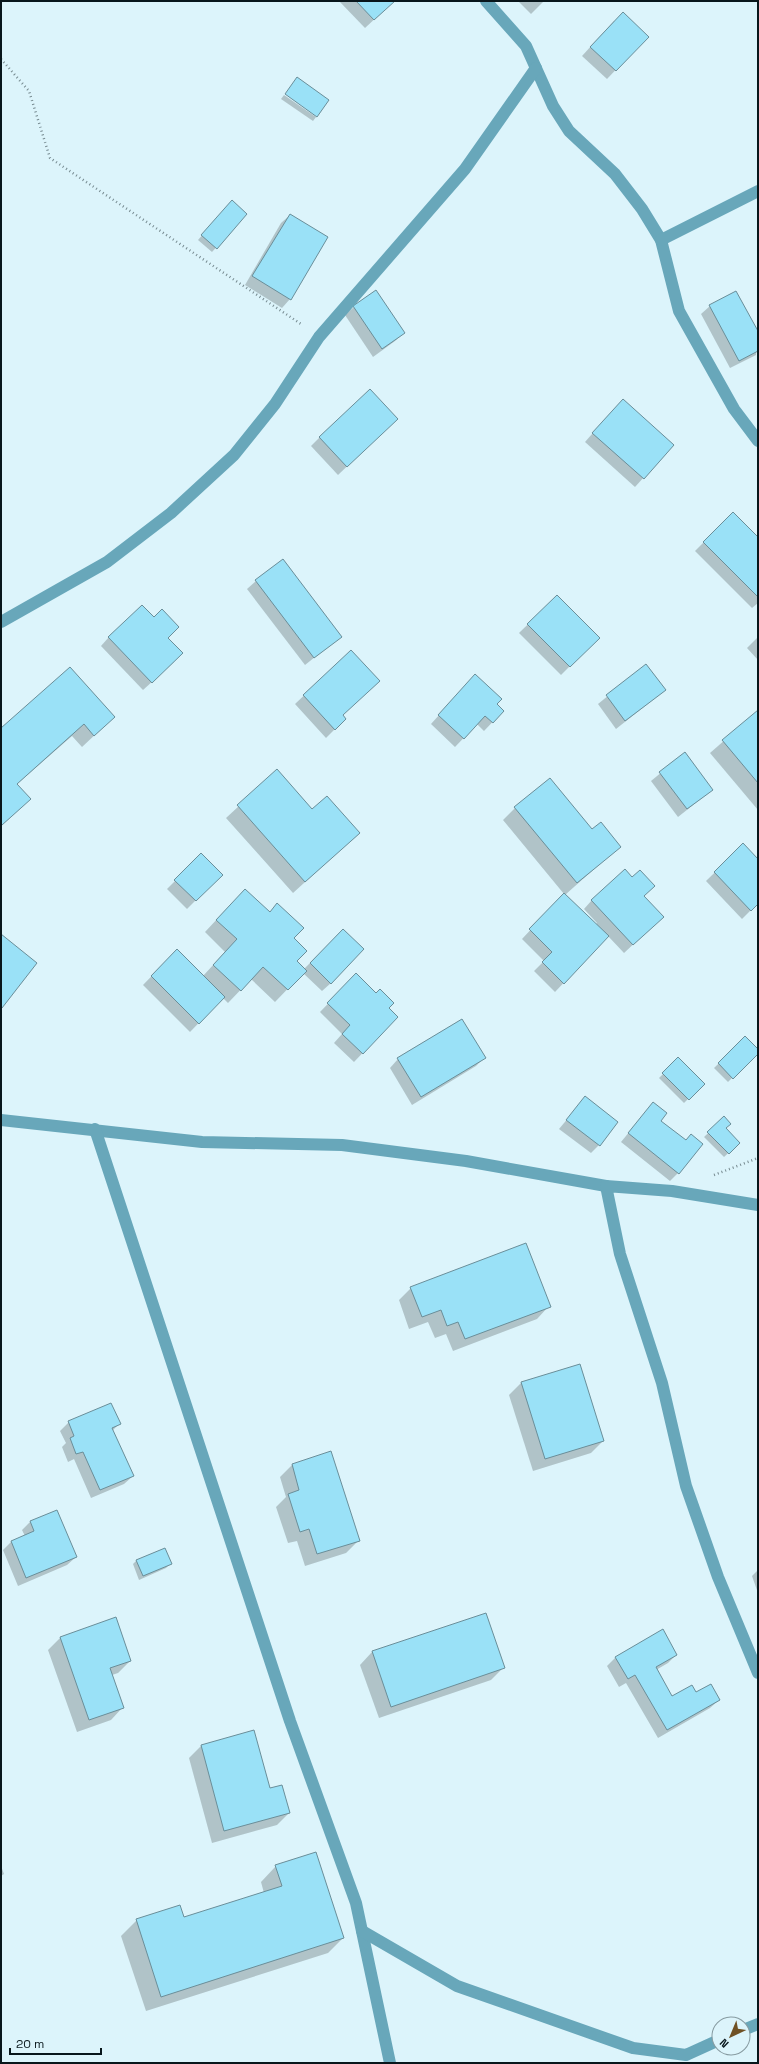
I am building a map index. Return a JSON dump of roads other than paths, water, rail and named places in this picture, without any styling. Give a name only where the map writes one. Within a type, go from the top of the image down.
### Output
[{"type":"street","points":[[486,1],[526,46],[553,106],[569,131],[614,174],[642,210],[661,240],[679,311],[734,408],[758,441]]},
{"type":"street","points":[[1,622],[107,562],[171,513],[234,455],[275,404],[319,337],[465,169],[536,68]]},
{"type":"street","points":[[661,240],[758,191]]},
{"type":"street","points":[[1,1120],[202,1142],[342,1144],[466,1161],[606,1186],[672,1191],[758,1205]]},
{"type":"street","points":[[95,1130],[290,1720],[356,1903],[390,2063]]},
{"type":"street","points":[[606,1186],[620,1254],[662,1383],[686,1486],[718,1577],[758,1673]]},
{"type":"street","points":[[362,1931],[457,1986],[633,2048],[682,2059],[711,2044]]}]
